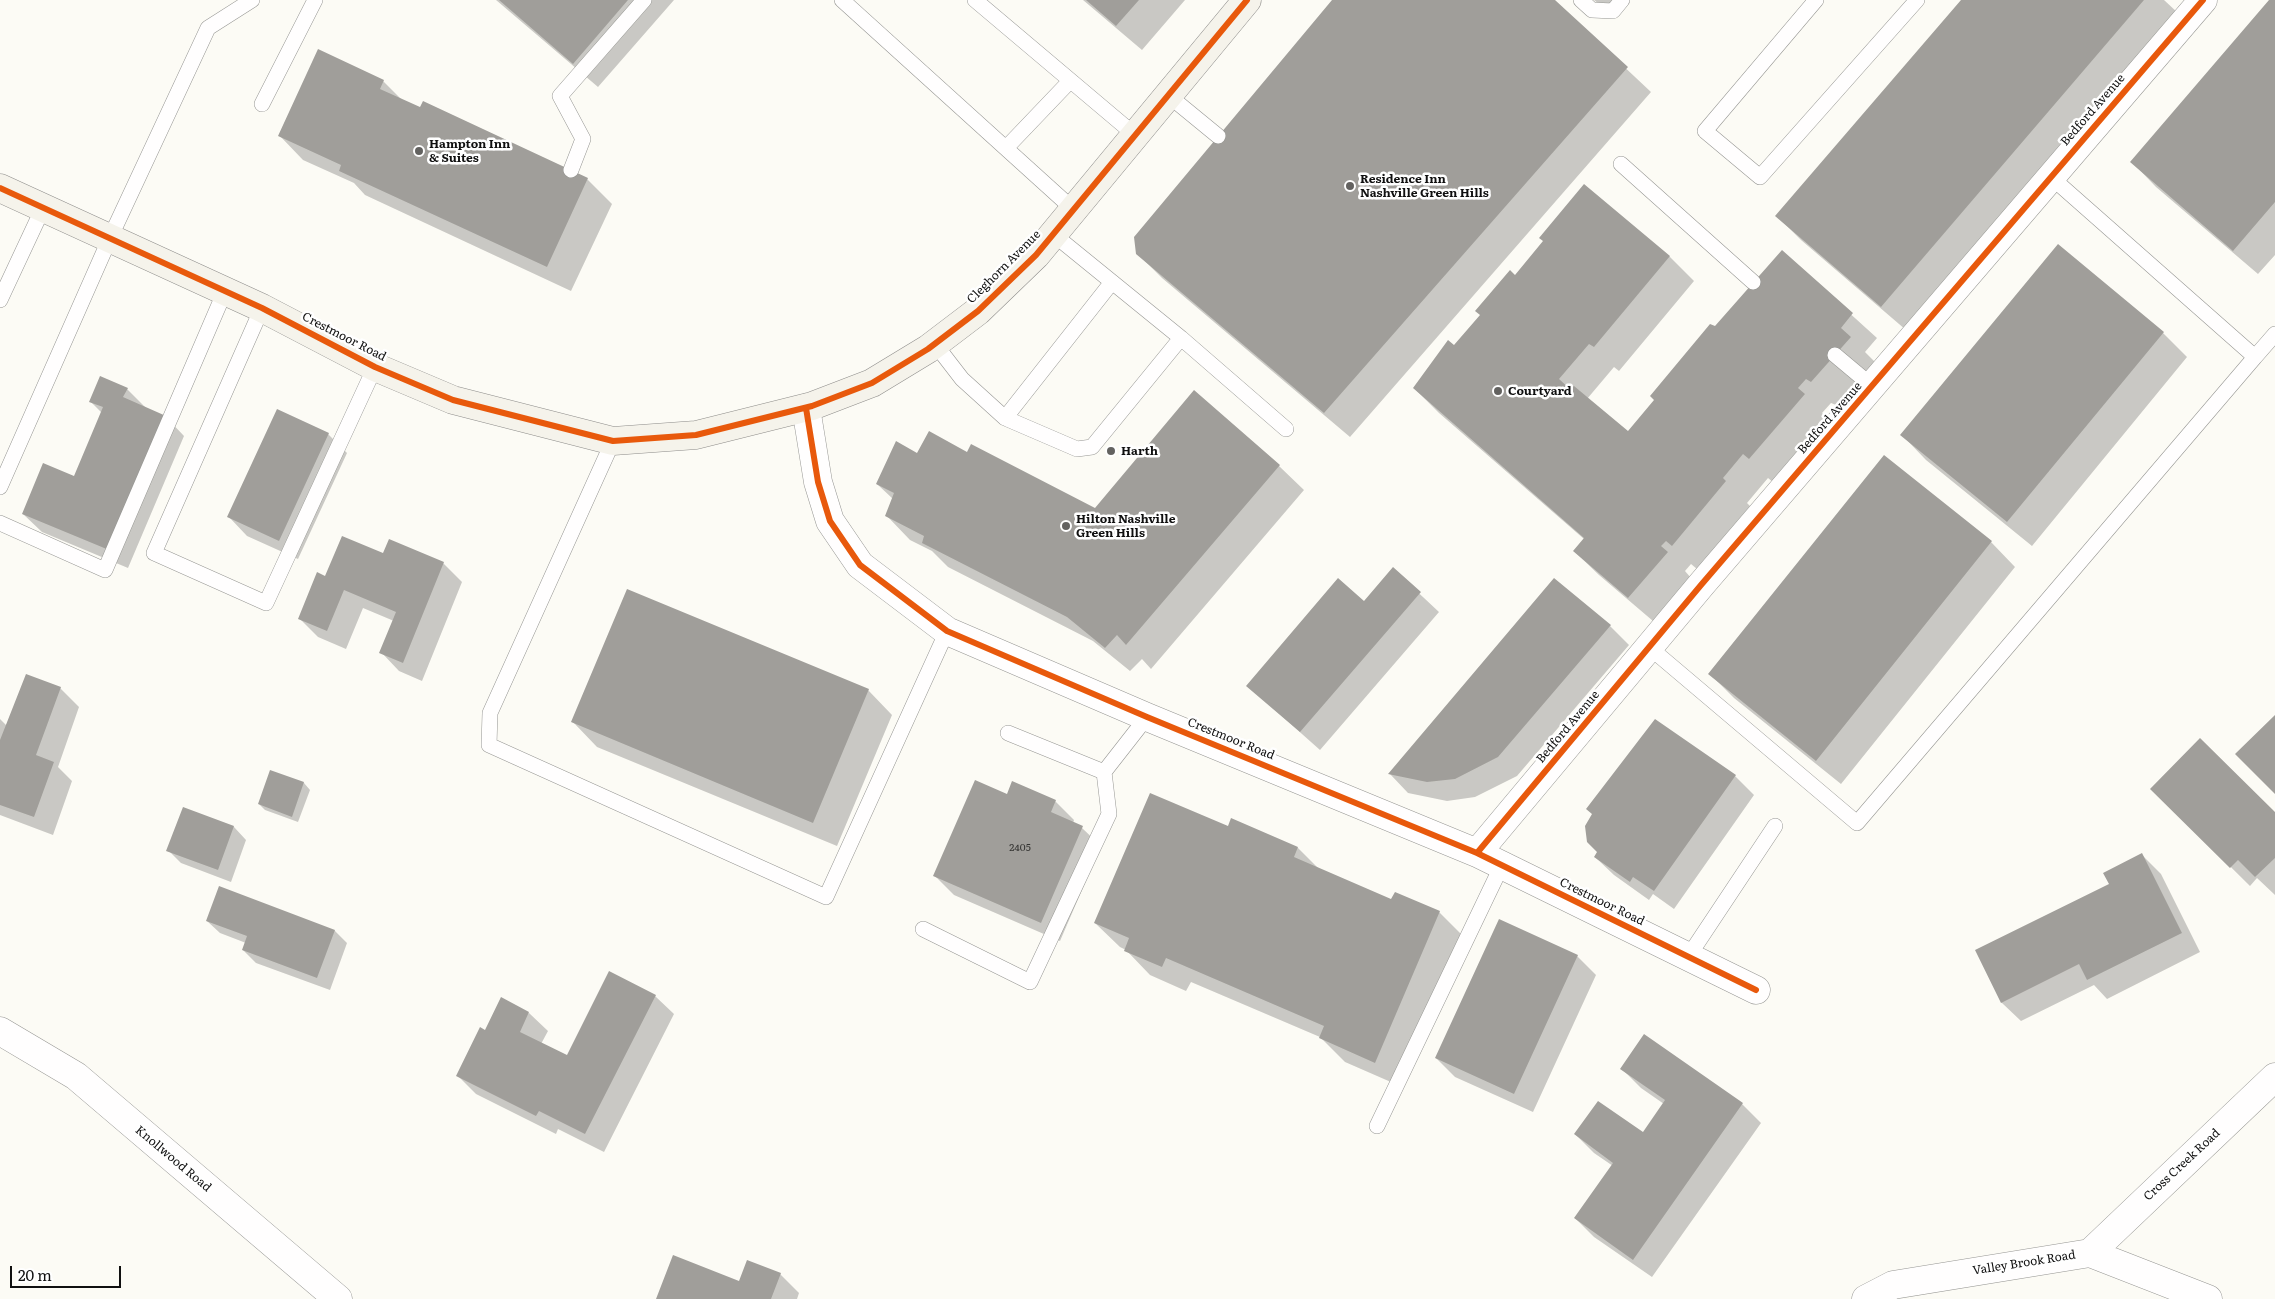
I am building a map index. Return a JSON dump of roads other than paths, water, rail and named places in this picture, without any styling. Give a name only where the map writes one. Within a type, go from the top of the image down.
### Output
[{"type":"street","name":"Cleghorn Avenue","points":[[696,435],[806,408],[872,383],[935,344],[978,311],[1036,255],[1247,0]]},
{"type":"street","name":"Bedford Avenue","points":[[1477,853],[1649,647],[2202,0]]},
{"type":"street","name":"Crestmoor Road","points":[[0,188],[262,308],[375,367],[453,400],[613,441],[696,435]]},
{"type":"street","name":"Crestmoor Road","points":[[806,408],[818,482],[830,521],[860,565],[947,630],[1147,717],[1477,853],[1756,990]]},
{"type":"street","name":"Knollwood Road","points":[[0,1030],[76,1076],[338,1299]]},
{"type":"street","name":"Cross Creek Road","points":[[2090,1253],[2275,1077]]},
{"type":"street","name":"Valley Brook Road","points":[[1866,1299],[1893,1285],[2090,1253],[2208,1299]]},
{"type":"lane","points":[[0,487],[110,238],[208,28],[252,0]]},
{"type":"lane","points":[[262,104],[315,0]]},
{"type":"lane","points":[[571,170],[583,139],[560,96],[644,0]]},
{"type":"lane","points":[[842,0],[1074,210]]},
{"type":"lane","points":[[975,0],[1135,135]]},
{"type":"lane","points":[[1581,0],[1592,10],[1613,11],[1622,0]]},
{"type":"lane","points":[[1816,0],[1705,131],[1760,177],[1917,0]]},
{"type":"lane","points":[[1006,148],[1070,81]]},
{"type":"lane","points":[[1168,95],[1218,136]]},
{"type":"lane","points":[[1621,164],[1753,282]]},
{"type":"lane","points":[[2051,177],[2255,357]]},
{"type":"lane","points":[[0,300],[44,208]]},
{"type":"lane","points":[[1053,234],[1181,338],[1286,428]]},
{"type":"lane","points":[[1005,418],[1112,282]]},
{"type":"lane","points":[[0,522],[106,570],[225,291]]},
{"type":"lane","points":[[262,308],[154,553],[266,603],[375,367]]},
{"type":"lane","points":[[1649,647],[1857,823],[2275,334]]},
{"type":"lane","points":[[935,344],[962,379],[1005,418],[1077,449],[1092,447],[1181,338]]},
{"type":"lane","points":[[1835,355],[1872,386]]},
{"type":"lane","points":[[613,441],[490,713],[489,745],[826,897],[947,630]]},
{"type":"lane","points":[[923,929],[1030,982],[1109,814],[1104,772],[1147,717]]},
{"type":"lane","points":[[1008,733],[1104,772]]},
{"type":"lane","points":[[1688,957],[1775,826]]},
{"type":"lane","points":[[1377,1126],[1502,865]]},
{"type":"place","name":"Hampton Inn & Suites","points":[[419,151]]},
{"type":"place","name":"Residence Inn Nashville Green Hills","points":[[1350,186]]},
{"type":"place","name":"Courtyard","points":[[1498,391]]},
{"type":"place","name":"Harth","points":[[1111,451]]},
{"type":"place","name":"Hilton Nashville Green Hills","points":[[1066,526]]}]
